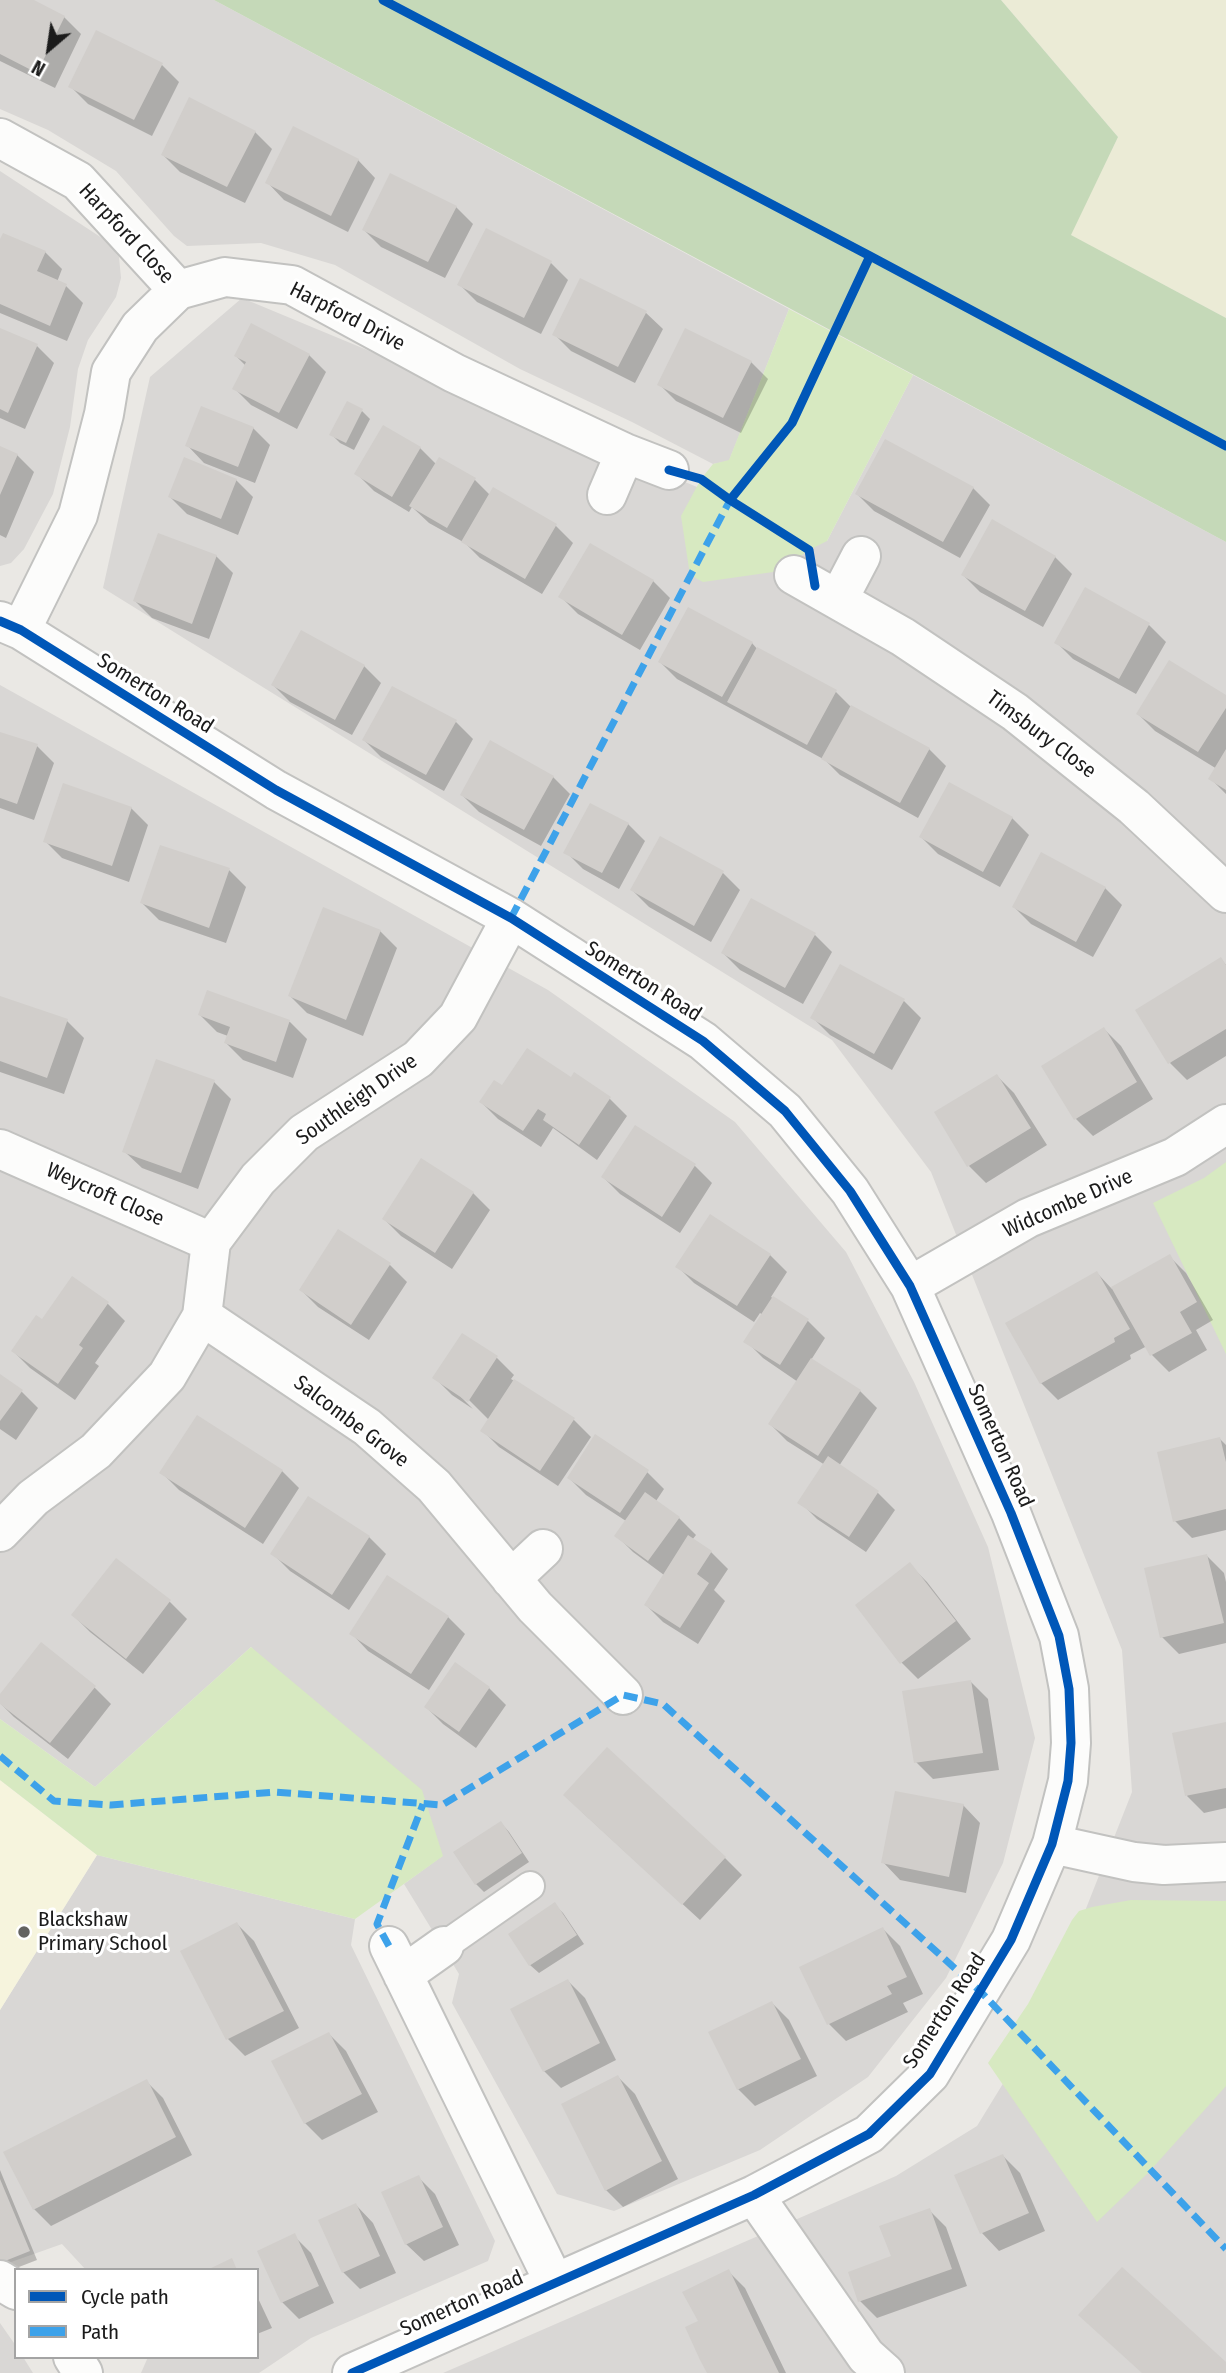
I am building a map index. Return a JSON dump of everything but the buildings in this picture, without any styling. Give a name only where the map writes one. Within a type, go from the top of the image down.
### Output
[{"type":"street","name":"Harpford Close","points":[[0,138],[78,181],[178,290]]},
{"type":"street","name":"Harpford Drive","points":[[10,625],[78,515],[104,414],[111,372],[140,327],[178,290],[225,277],[292,285],[454,373],[625,453],[669,470]]},
{"type":"street","points":[[607,495],[625,453]]},
{"type":"street","points":[[838,600],[862,556]]},
{"type":"street","name":"Timsbury Close","points":[[794,575],[904,637],[1015,712],[1134,807],[1226,893]]},
{"type":"street","name":"Somerton Road","points":[[10,625],[276,790],[511,918],[704,1041],[785,1111],[850,1191],[910,1286],[1011,1513],[1059,1636],[1069,1689],[1071,1743],[1068,1781],[1052,1844],[1011,1940],[930,2074],[869,2134],[754,2195],[352,2373]]},
{"type":"street","name":"Southleigh Drive","points":[[211,1241],[258,1179],[304,1133],[418,1059],[458,1017],[511,918]]},
{"type":"street","name":"Widcombe Drive","points":[[910,1286],[1028,1218],[1175,1157],[1226,1124]]},
{"type":"street","name":"Weycroft Close","points":[[0,1149],[211,1241]]},
{"type":"street","points":[[0,1532],[33,1498],[96,1451],[167,1376],[202,1316],[211,1241]]},
{"type":"street","name":"Salcombe Grove","points":[[202,1316],[367,1427],[434,1486],[535,1607],[623,1695]]},
{"type":"street","points":[[510,1578],[543,1549]]},
{"type":"street","points":[[1052,1844],[1134,1862],[1164,1865],[1226,1862]]},
{"type":"street","name":"Somerton Road","points":[[444,1946],[396,1960],[554,2282]]},
{"type":"street","points":[[754,2195],[866,2367]]},
{"type":"lane","name":"Somerton Road","points":[[444,1946],[530,1886]]},
{"type":"shaded area","points":[[0,0],[214,0],[789,309],[729,461],[713,464],[520,369],[335,265],[261,243],[187,246],[174,236],[116,171],[48,130],[0,109]]},
{"type":"shaded area","points":[[0,171],[105,240],[119,257],[121,278],[116,297],[88,340],[78,369],[70,427],[53,494],[24,549],[11,563],[0,566]]},
{"type":"shaded area","points":[[242,298],[827,541],[913,375],[1226,542],[1226,2373],[443,2373],[896,2176],[977,2126],[1042,2020],[1132,1792],[1122,1650],[931,1172],[832,1040],[103,588],[150,377]]},
{"type":"shaded area","points":[[0,685],[548,990],[735,1122],[846,1252],[914,1382],[988,1547],[1035,1738],[1003,1863],[946,1978],[868,2077],[760,2150],[614,2211],[557,2194],[452,2003],[459,1974],[404,1884],[442,1856],[251,1647],[95,1787],[0,1719]]},
{"type":"shaded area","name":"Blackshaw Primary School","points":[[0,1780],[97,1855],[0,2010]]},
{"type":"shaded area","points":[[97,1855],[355,1919],[351,1945],[495,2241],[488,2261],[311,2338],[259,2373],[141,2373],[147,2359],[259,2359],[259,2268],[84,2268],[62,2244],[0,2266],[0,2010]]},
{"type":"shaded area","points":[[0,2323],[14,2343],[14,2359],[24,2359],[33,2373],[0,2373]]},
{"type":"green space","points":[[214,0],[1001,0],[1118,137],[1071,235],[1226,318],[1226,542]]},
{"type":"green space","points":[[1001,0],[1226,0],[1226,318],[1070,235],[1118,137]]},
{"type":"green space","points":[[789,309],[913,375],[827,541],[780,571],[703,582],[690,575],[681,516],[701,479],[713,464],[729,460]]},
{"type":"green space","points":[[1226,1162],[1226,1354],[1153,1203],[1204,1178]]},
{"type":"green space","points":[[251,1647],[422,1790],[443,1856],[355,1919],[97,1855],[0,1780],[0,1719],[95,1787]]},
{"type":"green space","points":[[1131,1900],[1226,1901],[1226,2086],[1148,2173],[1097,2222],[988,2063],[1028,2004],[1079,1911]]},
{"type":"marked path","points":[[511,918],[730,500]]},
{"type":"marked path","points":[[0,1756],[54,1801],[111,1805],[275,1792],[442,1805],[623,1695],[663,1704],[981,1992],[1226,2249]]},
{"type":"marked path","points":[[389,1946],[377,1924],[423,1804]]},
{"type":"cycle path","points":[[383,0],[1226,446]]},
{"type":"cycle path","points":[[730,500],[792,423],[870,256]]},
{"type":"cycle path","points":[[669,470],[701,479],[809,550],[815,586]]},
{"type":"cycle path","points":[[0,621],[21,630],[276,790],[511,918],[703,1041],[785,1111],[850,1191],[910,1286],[1011,1513],[1059,1636],[1069,1689],[1071,1743],[1068,1781],[1052,1844],[1011,1940],[930,2074],[869,2134],[754,2195],[352,2373]]},
{"type":"place","name":"Blackshaw Primary School","points":[[24,1932]]}]
